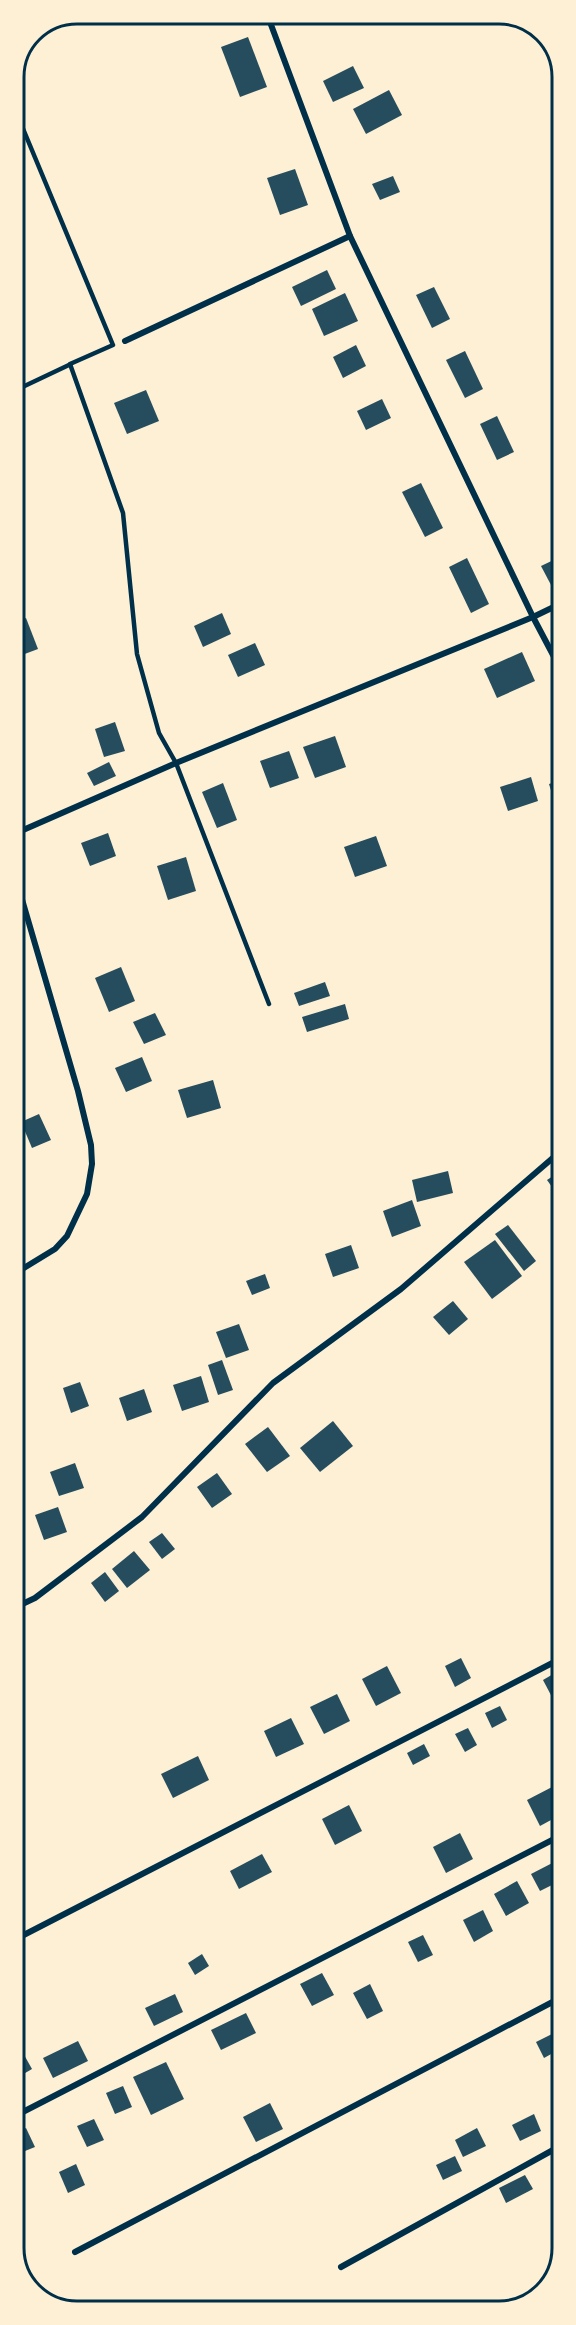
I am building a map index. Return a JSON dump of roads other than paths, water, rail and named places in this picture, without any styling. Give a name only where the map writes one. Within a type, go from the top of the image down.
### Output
[{"type":"street","points":[[271,24],[350,236],[532,617],[552,654]]},
{"type":"street","points":[[125,341],[350,236]]},
{"type":"street","points":[[24,830],[176,763],[552,608]]},
{"type":"street","points":[[24,906],[78,1091],[91,1145],[92,1164],[87,1194],[67,1236],[55,1249],[24,1268]]},
{"type":"street","points":[[24,1603],[35,1598],[142,1517],[273,1383],[401,1288],[552,1159]]},
{"type":"street","points":[[24,1935],[552,1663]]},
{"type":"street","points":[[24,2111],[552,1841]]},
{"type":"street","points":[[75,2252],[552,2002]]},
{"type":"street","points":[[341,2267],[552,2151]]},
{"type":"lane","points":[[24,131],[112,345]]},
{"type":"lane","points":[[24,386],[69,364],[125,341]]},
{"type":"lane","points":[[69,364],[123,513],[137,654],[159,733],[176,763],[269,1004]]}]
